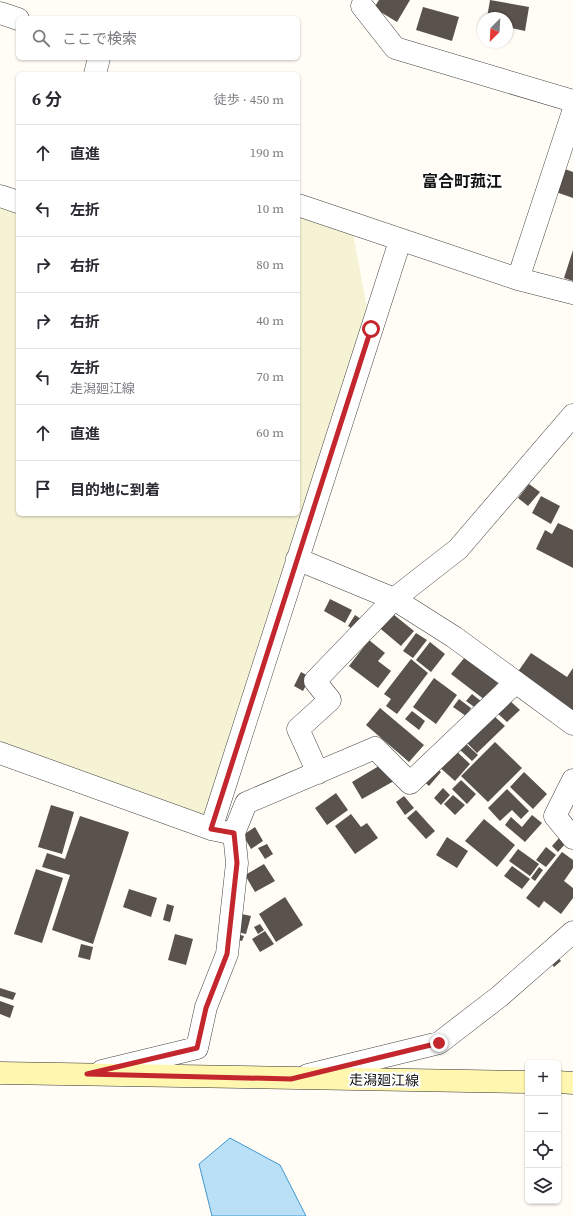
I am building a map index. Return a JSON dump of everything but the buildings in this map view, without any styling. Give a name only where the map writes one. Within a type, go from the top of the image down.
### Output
[{"type":"main road","name":"走潟廻江線","points":[[0,1073],[525,1082]]},
{"type":"main road","points":[[561,1082],[573,1083]]},
{"type":"street","points":[[362,6],[395,48],[573,101]]},
{"type":"street","points":[[0,13],[16,18]]},
{"type":"street","points":[[96,72],[98,60]]},
{"type":"street","points":[[518,279],[573,112]]},
{"type":"street","points":[[0,196],[16,201]]},
{"type":"street","points":[[300,206],[518,279],[573,293]]},
{"type":"street","points":[[211,829],[400,240]]},
{"type":"street","points":[[318,773],[298,729],[330,700],[315,681],[394,599],[458,550],[573,414]]},
{"type":"street","points":[[297,559],[394,599],[454,637],[573,724]]},
{"type":"street","points":[[87,1074],[197,1048],[206,1008],[227,954],[237,863],[234,833],[246,804],[375,748],[410,782],[516,682]]},
{"type":"street","points":[[0,753],[211,829],[234,833]]},
{"type":"street","points":[[573,780],[555,816],[573,838]]},
{"type":"street","points":[[291,1079],[439,1043],[500,996],[573,932]]},
{"type":"shaded area","points":[[0,196],[16,200],[16,516],[300,516],[300,206],[351,223],[371,329],[211,829],[0,756]]},
{"type":"water","points":[[230,1138],[280,1165],[306,1216],[212,1216],[199,1164]]},
{"type":"district","name":"富合町菰江","points":[[462,181]]},
{"type":"route","points":[[371,329],[211,829],[234,833],[237,863],[227,954],[206,1008],[197,1048],[87,1074],[291,1079],[439,1043]]}]
